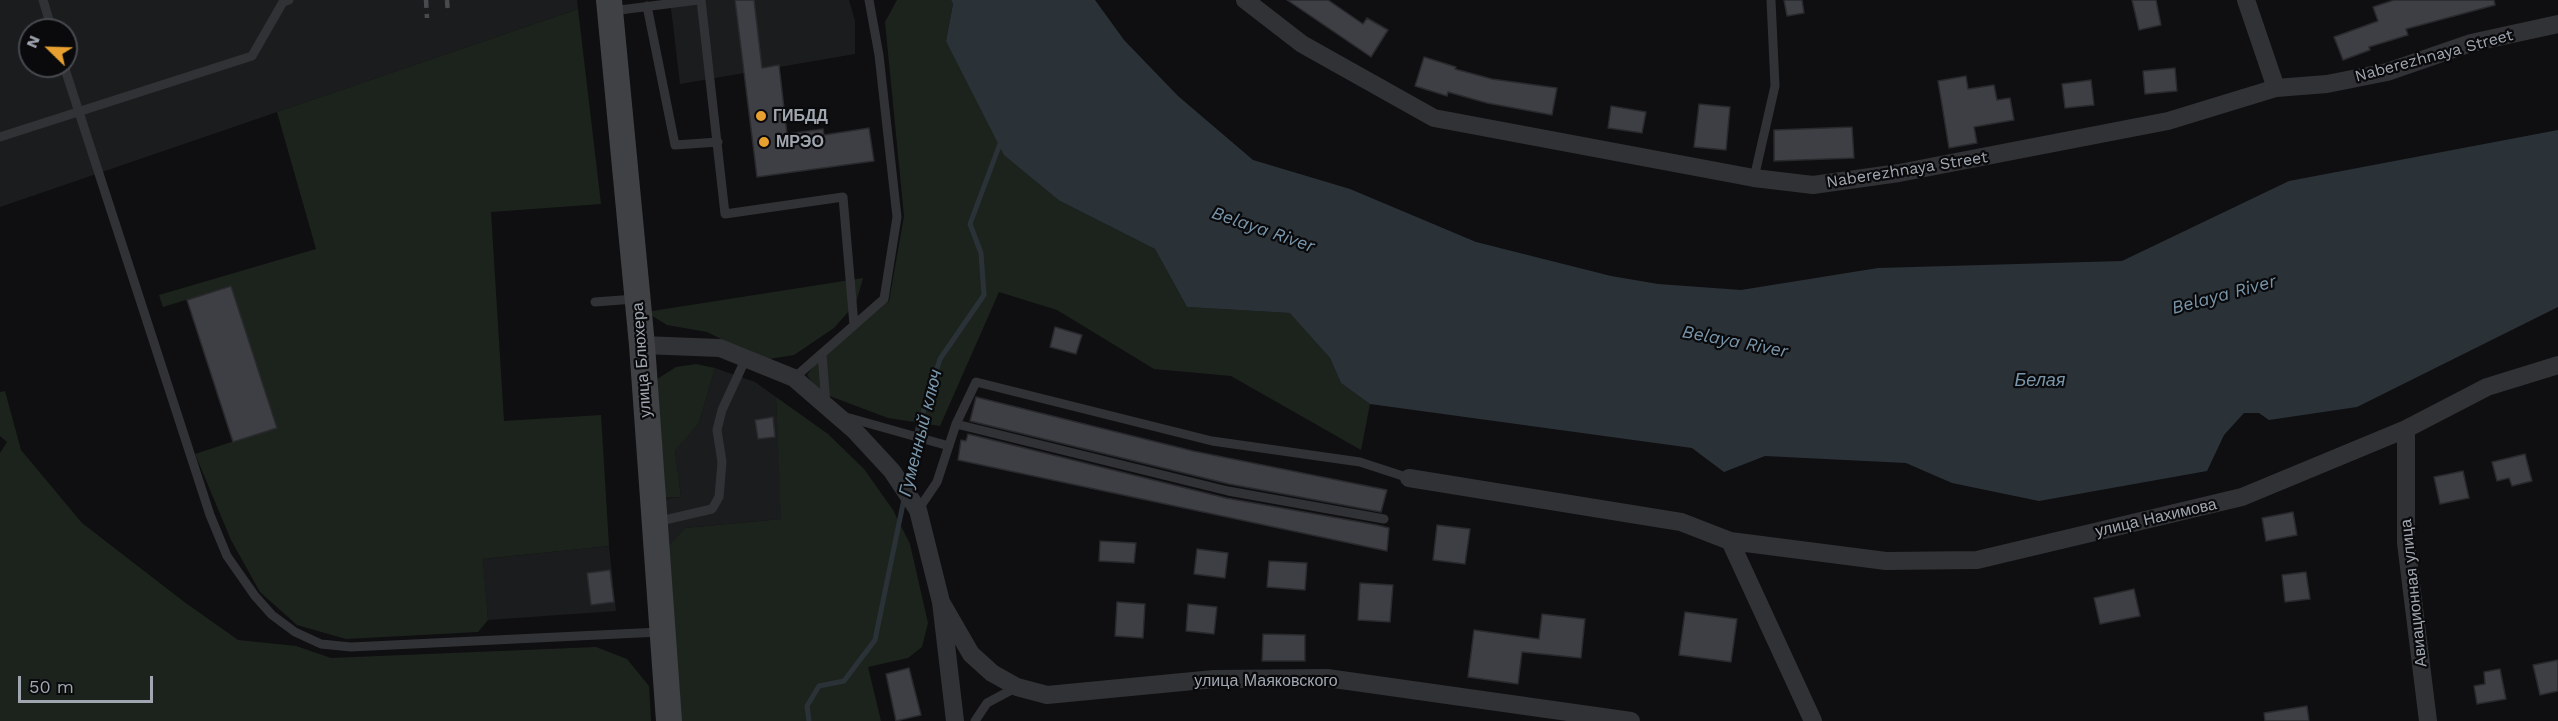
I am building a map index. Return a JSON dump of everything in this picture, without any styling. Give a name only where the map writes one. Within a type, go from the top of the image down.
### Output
[{"type":"main road","name":"улица Блюхера","points":[[609,5],[642,345],[669,721]]},
{"type":"street","name":"Naberezhnaya Street","points":[[1245,0],[1302,44],[1434,118],[1754,178],[1813,185],[1899,173],[2168,121],[2276,88],[2327,84],[2387,72],[2471,43],[2558,24]]},
{"type":"street","points":[[2246,0],[2276,88]]},
{"type":"street","points":[[642,345],[720,348],[794,378],[854,430],[892,471],[918,510],[941,602],[955,721]]},
{"type":"street","name":"улица Нахимова","points":[[1409,478],[1681,522],[1730,541],[1886,561],[1977,560],[2242,497],[2406,429],[2487,387],[2558,365]]},
{"type":"street","name":"Авиационная улица","points":[[2406,429],[2406,543],[2428,721]]},
{"type":"street","points":[[1730,541],[1813,721]]},
{"type":"street","name":"улица Маяковского","points":[[941,602],[971,654],[992,673],[1017,687],[1047,695],[1214,679],[1327,678],[1631,721]]},
{"type":"lane","points":[[43,0],[48,18]]},
{"type":"lane","points":[[0,137],[252,56],[283,2],[289,0]]},
{"type":"lane","points":[[609,5],[647,6],[699,0],[718,142],[724,214],[843,197],[855,325]]},
{"type":"lane","points":[[794,378],[884,299],[897,217],[879,55],[869,0]]},
{"type":"lane","points":[[1754,178],[1775,86],[1771,0]]},
{"type":"lane","points":[[647,6],[675,145],[718,142]]},
{"type":"lane","points":[[68,78],[210,515],[227,556],[255,596],[272,615],[295,632],[321,644],[351,646],[662,632]]},
{"type":"lane","points":[[595,302],[638,298]]},
{"type":"lane","points":[[822,354],[831,410],[949,447]]},
{"type":"lane","points":[[654,523],[712,509],[719,497],[722,462],[717,430],[722,410],[746,358]]},
{"type":"lane","points":[[918,510],[937,482],[956,424],[976,382],[1212,441],[1360,462],[1409,478]]},
{"type":"lane","points":[[956,424],[1228,491],[1384,519]]},
{"type":"lane","points":[[975,721],[987,703],[1017,687]]},
{"type":"shaded area","points":[[0,0],[577,0],[578,9],[0,207]]},
{"type":"shaded area","points":[[670,0],[849,0],[855,21],[855,54],[680,84]]},
{"type":"shaded area","points":[[897,0],[951,0],[953,4],[946,41],[1060,201],[1155,249],[1187,307],[1291,313],[1330,358],[1341,383],[1370,404],[1361,450],[1231,376],[1154,369],[1057,310],[999,292],[940,426],[888,418],[819,392],[807,375],[815,364],[889,301],[904,216],[885,22]]},
{"type":"shaded area","points":[[578,9],[601,204],[491,212],[504,421],[601,415],[609,546],[483,559],[488,620],[478,632],[346,639],[297,625],[260,592],[231,540],[195,454],[277,427],[231,286],[163,307],[159,295],[316,249],[277,112]]},
{"type":"shaded area","points":[[863,278],[856,303],[834,328],[794,355],[769,359],[747,352],[707,332],[667,325],[646,312]]},
{"type":"shaded area","points":[[696,364],[715,368],[699,423],[675,451],[681,497],[664,498],[654,381],[676,367]]},
{"type":"shaded area","points":[[715,368],[755,382],[776,397],[782,519],[685,528],[667,547],[664,499],[681,497],[675,451],[699,423]]},
{"type":"shaded area","points":[[5,391],[21,450],[82,523],[183,601],[238,640],[296,646],[331,658],[596,647],[627,659],[649,686],[651,721],[0,721],[0,453],[7,442],[0,436],[0,392]]},
{"type":"shaded area","points":[[776,397],[828,434],[864,469],[893,510],[910,544],[928,623],[922,647],[908,658],[868,667],[881,721],[680,721],[667,547],[685,528],[781,519]]},
{"type":"shaded area","points":[[609,546],[616,611],[488,620],[483,559]]},
{"type":"water","name":"Белая","points":[[951,0],[1095,0],[1124,40],[1178,96],[1253,160],[1350,189],[1476,242],[1611,276],[1658,284],[1741,290],[1878,268],[2122,261],[2289,181],[2558,130],[2558,307],[2357,407],[2269,420],[2259,413],[2244,413],[2224,435],[2207,471],[2039,501],[1952,483],[1906,463],[1765,456],[1724,472],[1692,448],[1370,404],[1341,383],[1330,358],[1290,313],[1187,307],[1155,249],[1060,201],[1004,155],[946,41],[953,4]]},
{"type":"building","points":[[735,0],[754,0],[762,68],[779,65],[787,134],[823,129],[824,135],[869,128],[874,161],[757,177]]},
{"type":"building","points":[[1287,0],[1328,0],[1363,24],[1367,18],[1388,30],[1371,57]]},
{"type":"building","points":[[1784,0],[1802,0],[1804,13],[1787,16]]},
{"type":"building","points":[[2132,0],[2156,0],[2161,25],[2139,30]]},
{"type":"building","points":[[2394,0],[2494,0],[2495,5],[2406,29],[2408,35],[2369,47],[2370,50],[2343,60],[2334,37],[2378,21],[2373,7]]},
{"type":"building","points":[[1424,57],[1456,67],[1455,69],[1492,79],[1557,88],[1552,115],[1487,103],[1448,92],[1447,96],[1415,86]]},
{"type":"building","points":[[2175,68],[2177,91],[2145,94],[2143,71]]},
{"type":"building","points":[[1966,76],[1968,89],[1994,85],[1997,100],[2010,98],[2014,120],[1974,127],[1977,143],[1949,148],[1938,81]]},
{"type":"building","points":[[2091,80],[2094,105],[2065,108],[2062,84]]},
{"type":"building","points":[[1699,104],[1730,107],[1726,150],[1694,147]]},
{"type":"building","points":[[1611,106],[1646,112],[1642,133],[1608,128]]},
{"type":"building","points":[[1852,127],[1854,158],[1774,161],[1774,130]]},
{"type":"building","points":[[231,286],[277,428],[233,442],[187,300]]},
{"type":"building","points":[[1055,327],[1082,335],[1076,354],[1050,347]]},
{"type":"building","points":[[976,397],[1193,451],[1387,490],[1381,512],[1229,484],[970,421]]},
{"type":"building","points":[[773,417],[775,437],[758,439],[755,420]]},
{"type":"building","points":[[968,434],[1226,498],[1389,528],[1387,551],[958,460],[961,440],[966,441]]},
{"type":"building","points":[[2525,454],[2532,481],[2512,486],[2509,478],[2497,481],[2492,462]]},
{"type":"building","points":[[2463,471],[2469,498],[2440,504],[2434,477]]},
{"type":"building","points":[[2293,512],[2297,535],[2266,541],[2262,518]]},
{"type":"building","points":[[1437,525],[1470,529],[1465,564],[1433,560]]},
{"type":"building","points":[[1100,541],[1136,543],[1134,563],[1099,561]]},
{"type":"building","points":[[1197,549],[1228,553],[1225,578],[1194,574]]},
{"type":"building","points":[[1269,561],[1307,563],[1305,590],[1267,587]]},
{"type":"building","points":[[610,570],[614,602],[591,605],[587,573]]},
{"type":"building","points":[[2306,572],[2310,599],[2285,602],[2282,575]]},
{"type":"building","points":[[1360,583],[1393,585],[1390,622],[1358,620]]},
{"type":"building","points":[[2134,589],[2140,616],[2100,624],[2094,598]]},
{"type":"building","points":[[1117,602],[1145,604],[1143,638],[1115,636]]},
{"type":"building","points":[[1188,604],[1217,607],[1214,634],[1186,631]]},
{"type":"building","points":[[1685,612],[1737,619],[1731,662],[1679,655]]},
{"type":"building","points":[[1542,614],[1585,619],[1581,658],[1522,652],[1518,684],[1468,677],[1474,630],[1539,639]]},
{"type":"building","points":[[1263,634],[1305,635],[1305,661],[1262,661]]},
{"type":"building","points":[[2558,660],[2558,691],[2540,695],[2533,665]]},
{"type":"building","points":[[909,668],[921,715],[896,721],[886,674]]},
{"type":"building","points":[[2500,669],[2506,699],[2477,704],[2474,686],[2485,684],[2484,672]]},
{"type":"building","points":[[2307,706],[2309,721],[2265,721],[2264,713]]},
{"type":"waterway","name":"Гуменный ключ","points":[[907,484],[918,428],[940,359],[984,295],[981,253],[970,224],[1001,141]]},
{"type":"waterway","name":"Гуменный ключ","points":[[809,721],[807,706],[819,686],[844,681],[875,640],[904,499]]},
{"type":"railway","points":[[426,0],[427,18]]},
{"type":"railway","points":[[447,0],[448,14]]},
{"type":"place","name":"ГИБДД","points":[[761,116]]},
{"type":"place","name":"МРЭО","points":[[764,142]]},
{"type":"water label","name":"Belaya River","points":[[1263,230]]},
{"type":"water label","name":"Belaya River","points":[[2224,295]]},
{"type":"water label","name":"Belaya River","points":[[1735,342]]}]
